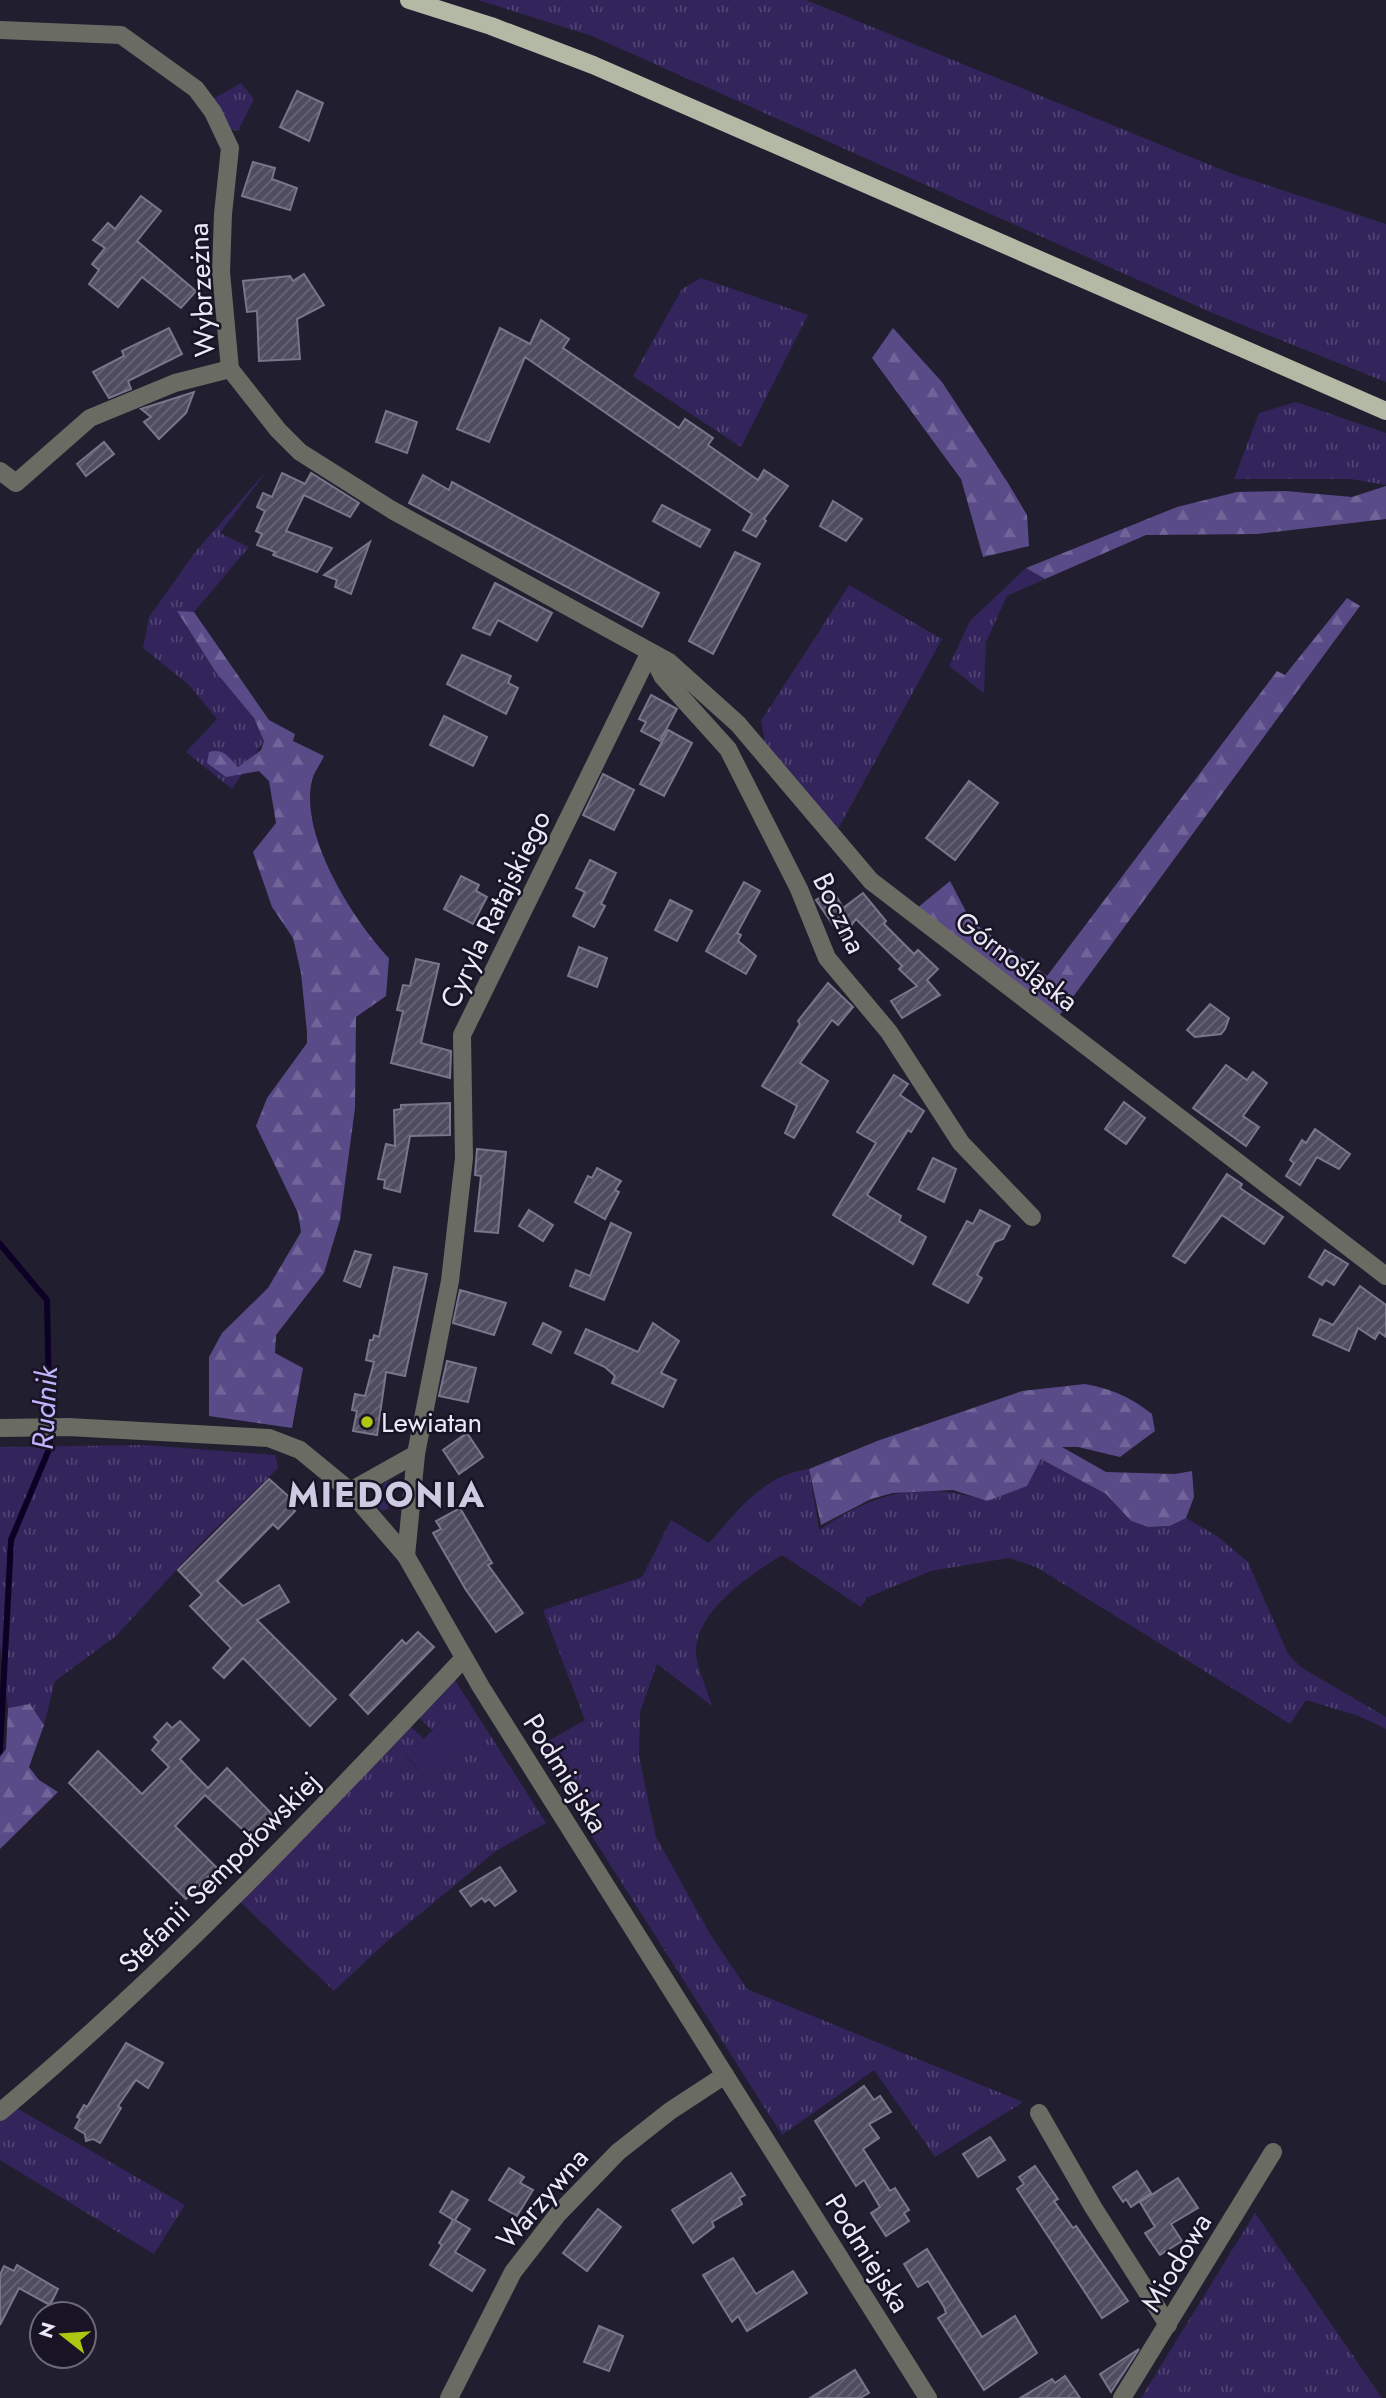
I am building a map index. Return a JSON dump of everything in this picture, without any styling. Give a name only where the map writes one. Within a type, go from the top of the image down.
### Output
[{"type":"main road","points":[[410,0],[491,26],[593,65],[1386,411]]},
{"type":"street","name":"Wybrzeżna","points":[[0,30],[121,35],[196,89],[213,113],[230,148],[223,214],[221,272],[230,369],[278,430],[300,452],[392,510],[650,652]]},
{"type":"street","points":[[0,471],[16,483],[90,418],[175,383],[230,369]]},
{"type":"street","name":"Boczna","points":[[650,652],[663,677],[728,749],[799,889],[827,958],[890,1032],[961,1143],[1032,1217]]},
{"type":"street","name":"Górnośląska","points":[[650,652],[669,662],[738,724],[871,881],[1386,1276]]},
{"type":"street","name":"Cyryla Ratajskiego","points":[[406,1556],[416,1454],[450,1281],[464,1158],[463,1035],[650,652]]},
{"type":"street","name":"Podmiejska","points":[[0,1427],[68,1427],[269,1438],[300,1450],[350,1491],[406,1556],[464,1658],[928,2398]]},
{"type":"street","points":[[350,1491],[416,1454]]},
{"type":"street","name":"Stefanii Sempołowskiej","points":[[0,2112],[89,2038],[200,1934],[464,1658]]},
{"type":"street","name":"Warzywna","points":[[449,2398],[513,2272],[558,2214],[618,2152],[670,2110],[725,2075]]},
{"type":"street","points":[[1039,2113],[1093,2207],[1168,2325]]},
{"type":"street","name":"Miodowa","points":[[1122,2398],[1273,2152]]},
{"type":"green space","points":[[478,0],[806,0],[1230,173],[1386,224],[1386,382],[1210,312],[592,36]]},
{"type":"green space","points":[[241,83],[254,99],[238,131],[229,129],[213,99]]},
{"type":"green space","points":[[701,278],[808,315],[741,447],[633,376],[682,289]]},
{"type":"green space","points":[[893,328],[942,382],[1008,483],[1027,515],[1029,546],[983,557],[961,479],[872,358]]},
{"type":"green space","points":[[1296,402],[1386,433],[1386,485],[1351,479],[1234,479],[1259,413]]},
{"type":"green space","points":[[269,468],[220,533],[249,547],[194,612],[178,612],[215,671],[255,718],[264,741],[232,789],[186,752],[217,719],[189,685],[143,648],[149,617],[196,551]]},
{"type":"green space","points":[[1386,486],[1386,519],[1257,534],[1146,535],[1045,579],[1026,568],[1177,507],[1237,492],[1285,491],[1352,497]]},
{"type":"green space","points":[[1026,568],[1045,579],[1007,596],[986,642],[984,693],[949,666],[970,621]]},
{"type":"green space","points":[[849,585],[942,639],[837,831],[765,744],[761,721]]},
{"type":"green space","points":[[1347,598],[1360,606],[1059,1016],[916,909],[950,881],[971,921],[1047,976],[1277,671],[1285,675]]},
{"type":"green space","points":[[177,611],[194,612],[269,720],[295,734],[293,741],[324,756],[312,780],[310,802],[313,826],[321,850],[345,899],[389,958],[386,996],[356,1017],[355,1108],[340,1220],[324,1273],[276,1335],[275,1353],[303,1368],[292,1428],[209,1416],[209,1357],[222,1333],[268,1288],[301,1232],[298,1213],[256,1126],[267,1098],[307,1043],[307,1032],[301,973],[293,938],[272,907],[253,852],[276,823],[269,781],[259,771],[226,777],[207,763],[209,752],[219,751],[238,767],[261,750],[264,741],[254,718],[215,671]]},
{"type":"green space","points":[[1085,1384],[1120,1394],[1144,1408],[1152,1414],[1155,1431],[1120,1457],[1078,1447],[1062,1447],[1106,1472],[1175,1474],[1192,1471],[1194,1497],[1186,1518],[1170,1526],[1148,1527],[1131,1521],[1106,1494],[1041,1459],[1027,1486],[987,1501],[953,1490],[893,1493],[871,1499],[821,1525],[809,1469],[877,1441],[1022,1391]]},
{"type":"green space","points":[[144,1445],[275,1455],[278,1468],[201,1543],[116,1636],[55,1681],[44,1725],[30,1704],[8,1708],[0,1646],[0,1447]]},
{"type":"green space","points":[[1041,1458],[1106,1494],[1131,1521],[1148,1527],[1170,1526],[1186,1518],[1217,1536],[1248,1562],[1288,1654],[1302,1668],[1386,1717],[1386,1729],[1359,1716],[1306,1700],[1290,1724],[1036,1567],[1009,1558],[931,1571],[866,1598],[861,1607],[782,1555],[770,1563],[742,1582],[717,1606],[700,1633],[696,1655],[712,1706],[657,1664],[640,1712],[639,1756],[656,1837],[710,1934],[747,1989],[1023,2102],[935,2157],[874,2070],[782,2135],[536,1748],[585,1720],[543,1610],[642,1577],[671,1520],[709,1543],[730,1518],[765,1486],[793,1473],[809,1469],[819,1530],[860,1506],[899,1493],[941,1491],[987,1501]]},
{"type":"green space","points":[[389,1481],[397,1489],[388,1509],[382,1511],[376,1503],[384,1483]]},
{"type":"green space","points":[[453,1677],[546,1823],[496,1851],[385,1943],[334,1991],[238,1900],[408,1724],[424,1739],[406,1757],[431,1782],[472,1741],[447,1716],[432,1730],[416,1715]]},
{"type":"green space","points":[[30,1704],[44,1725],[29,1767],[39,1780],[58,1792],[0,1849],[0,1757],[6,1749],[8,1708]]},
{"type":"green space","points":[[447,1716],[472,1741],[431,1782],[406,1756]]},
{"type":"green space","points":[[13,2106],[185,2205],[154,2254],[0,2160],[0,2118]]},
{"type":"green space","points":[[1255,2213],[1382,2398],[1141,2398]]},
{"type":"building","points":[[297,91],[323,103],[309,141],[280,127]]},
{"type":"building","points":[[253,162],[275,168],[272,179],[297,188],[290,210],[242,196]]},
{"type":"building","points":[[141,196],[161,211],[137,241],[196,291],[181,308],[142,277],[118,307],[89,284],[99,270],[92,264],[105,248],[93,240],[108,223],[115,229]]},
{"type":"building","points":[[304,274],[324,305],[297,319],[300,359],[259,361],[257,311],[247,312],[243,281],[290,276],[293,281]]},
{"type":"building","points":[[541,320],[569,339],[563,348],[679,428],[685,419],[713,438],[708,445],[758,480],[764,470],[788,486],[764,519],[766,521],[756,537],[743,530],[752,514],[525,357],[489,442],[457,429],[500,328],[530,344]]},
{"type":"building","points":[[169,328],[182,354],[128,381],[131,389],[109,398],[93,372],[124,356],[122,351]]},
{"type":"building","points":[[194,392],[186,413],[159,439],[144,422],[151,417],[141,409]]},
{"type":"building","points":[[386,411],[417,422],[407,453],[376,442]]},
{"type":"building","points":[[104,442],[114,454],[86,476],[77,464]]},
{"type":"building","points":[[282,473],[305,484],[311,473],[359,503],[350,517],[304,495],[286,531],[332,548],[317,572],[273,555],[275,552],[257,545],[262,534],[256,531],[265,511],[257,507],[263,493],[272,497]]},
{"type":"building","points":[[423,475],[449,490],[452,482],[659,593],[642,627],[409,503]]},
{"type":"building","points":[[833,501],[862,519],[846,541],[820,526]]},
{"type":"building","points":[[662,505],[710,530],[700,547],[653,521]]},
{"type":"building","points":[[370,542],[351,594],[335,587],[337,580],[324,575]]},
{"type":"building","points":[[735,552],[760,564],[713,654],[689,641]]},
{"type":"building","points":[[495,583],[552,613],[537,641],[498,620],[490,635],[473,628]]},
{"type":"building","points":[[462,655],[511,676],[508,683],[518,688],[506,714],[447,684]]},
{"type":"building","points":[[651,695],[677,709],[660,741],[641,731],[646,722],[639,719]]},
{"type":"building","points":[[444,716],[487,737],[473,766],[430,745]]},
{"type":"building","points":[[668,730],[692,743],[664,796],[640,784]]},
{"type":"building","points":[[603,774],[634,790],[614,830],[583,815]]},
{"type":"building","points":[[969,781],[998,803],[955,860],[926,838]]},
{"type":"building","points":[[590,860],[616,873],[601,904],[605,906],[594,927],[573,916],[585,892],[576,888]]},
{"type":"building","points":[[461,876],[479,885],[476,891],[487,897],[473,924],[444,909]]},
{"type":"building","points":[[744,882],[760,891],[737,933],[741,935],[738,941],[756,956],[746,974],[706,951]]},
{"type":"building","points":[[833,890],[843,908],[863,893],[886,921],[884,924],[914,954],[918,950],[938,969],[927,980],[940,995],[902,1018],[891,1001],[917,986],[899,969],[902,966],[856,919],[842,938],[816,900]]},
{"type":"building","points":[[670,900],[692,911],[677,941],[655,930]]},
{"type":"building","points":[[579,947],[607,958],[597,987],[568,976]]},
{"type":"building","points":[[416,959],[439,964],[421,1043],[451,1051],[450,1078],[391,1063],[403,1011],[397,1010],[403,985],[410,986]]},
{"type":"building","points":[[828,983],[853,1007],[838,1025],[832,1020],[800,1063],[828,1081],[794,1138],[785,1133],[797,1106],[762,1086],[800,1024],[798,1021]]},
{"type":"building","points":[[1210,1004],[1229,1018],[1225,1029],[1221,1034],[1195,1037],[1187,1030]]},
{"type":"building","points":[[1226,1065],[1247,1080],[1253,1072],[1267,1083],[1243,1116],[1259,1127],[1246,1146],[1193,1108]]},
{"type":"building","points":[[894,1075],[908,1084],[900,1095],[924,1111],[911,1132],[908,1130],[867,1195],[901,1216],[899,1221],[926,1237],[913,1264],[833,1215],[876,1143],[857,1132]]},
{"type":"building","points":[[1124,1102],[1145,1118],[1126,1144],[1105,1129]]},
{"type":"building","points":[[450,1103],[450,1135],[410,1136],[400,1192],[384,1188],[385,1180],[378,1179],[386,1144],[395,1146],[394,1110],[401,1109],[401,1105]]},
{"type":"building","points":[[1315,1129],[1350,1154],[1339,1169],[1317,1157],[1300,1185],[1286,1176],[1294,1163],[1290,1160],[1302,1140],[1306,1143]]},
{"type":"building","points":[[477,1149],[506,1152],[498,1233],[475,1231],[481,1176],[475,1175]]},
{"type":"building","points":[[933,1158],[956,1169],[944,1202],[918,1189]]},
{"type":"building","points":[[597,1168],[621,1181],[615,1190],[619,1192],[605,1219],[575,1202],[588,1176],[592,1178]]},
{"type":"building","points":[[1227,1174],[1242,1184],[1240,1188],[1283,1217],[1264,1244],[1222,1215],[1185,1263],[1173,1256]]},
{"type":"building","points":[[529,1210],[553,1225],[543,1241],[519,1226]]},
{"type":"building","points":[[980,1210],[1010,1226],[1003,1239],[995,1242],[977,1275],[982,1278],[968,1303],[933,1284],[967,1221],[973,1224]]},
{"type":"building","points":[[611,1223],[631,1233],[604,1300],[570,1286],[576,1270],[590,1276]]},
{"type":"building","points":[[1325,1250],[1348,1264],[1334,1285],[1326,1280],[1322,1285],[1309,1277]]},
{"type":"building","points":[[355,1251],[371,1255],[360,1287],[344,1281]]},
{"type":"building","points":[[394,1267],[427,1274],[405,1376],[386,1372],[377,1435],[353,1431],[357,1411],[352,1410],[355,1394],[365,1396],[374,1362],[366,1360],[370,1340],[373,1340],[374,1335],[379,1337]]},
{"type":"building","points":[[1360,1286],[1386,1305],[1386,1337],[1379,1332],[1375,1339],[1358,1328],[1349,1351],[1313,1335],[1320,1319],[1333,1325]]},
{"type":"building","points":[[460,1290],[506,1303],[494,1335],[453,1323]]},
{"type":"building","points":[[543,1323],[561,1332],[551,1353],[533,1344]]},
{"type":"building","points":[[653,1323],[679,1341],[661,1373],[676,1380],[663,1407],[612,1383],[615,1376],[605,1367],[575,1353],[586,1329],[638,1352]]},
{"type":"building","points":[[447,1361],[476,1368],[468,1402],[439,1396]]},
{"type":"building","points":[[467,1433],[483,1457],[459,1474],[443,1450]]},
{"type":"building","points":[[269,1479],[295,1502],[291,1507],[295,1511],[278,1529],[273,1524],[217,1581],[243,1606],[279,1585],[289,1602],[257,1620],[336,1699],[310,1726],[243,1658],[224,1678],[213,1668],[231,1648],[190,1606],[202,1595],[178,1570]]},
{"type":"building","points":[[460,1508],[492,1563],[488,1565],[523,1613],[496,1632],[466,1590],[433,1533],[441,1529],[436,1521]]},
{"type":"building","points":[[418,1632],[434,1647],[368,1714],[350,1695],[402,1640],[406,1644]]},
{"type":"building","points":[[180,1721],[199,1740],[180,1759],[193,1773],[208,1788],[227,1768],[274,1816],[252,1838],[205,1795],[175,1826],[217,1868],[186,1899],[69,1783],[98,1751],[142,1794],[169,1767],[152,1750],[159,1742],[154,1737],[167,1723],[172,1728]]},
{"type":"building","points":[[500,1867],[516,1891],[495,1906],[489,1899],[485,1902],[482,1898],[471,1906],[460,1891]]},
{"type":"building","points":[[126,2043],[163,2063],[148,2088],[136,2080],[118,2106],[121,2108],[100,2143],[93,2139],[86,2141],[85,2134],[75,2128],[80,2119],[77,2117],[84,2105],[87,2107]]},
{"type":"building","points":[[864,2086],[874,2100],[880,2096],[891,2112],[869,2124],[879,2138],[863,2149],[890,2191],[895,2188],[909,2210],[904,2213],[909,2221],[886,2236],[871,2213],[880,2207],[864,2180],[856,2186],[815,2121]]},
{"type":"building","points":[[990,2137],[1005,2160],[978,2177],[963,2154]]},
{"type":"building","points":[[1035,2166],[1058,2199],[1054,2201],[1073,2228],[1076,2226],[1128,2301],[1102,2318],[1017,2189],[1024,2184],[1019,2177]]},
{"type":"building","points":[[509,2168],[524,2177],[520,2183],[533,2190],[517,2216],[489,2200]]},
{"type":"building","points":[[1137,2171],[1151,2193],[1131,2207],[1126,2199],[1123,2202],[1113,2187]]},
{"type":"building","points":[[731,2173],[745,2195],[739,2198],[742,2204],[712,2222],[714,2227],[693,2243],[672,2210]]},
{"type":"building","points":[[1178,2178],[1198,2208],[1171,2224],[1182,2241],[1160,2255],[1145,2233],[1155,2227],[1140,2202]]},
{"type":"building","points":[[452,2191],[468,2200],[455,2220],[470,2229],[455,2252],[485,2270],[472,2291],[430,2265],[453,2220],[440,2212]]},
{"type":"building","points":[[598,2209],[621,2227],[587,2271],[563,2253]]},
{"type":"building","points":[[927,2249],[982,2337],[1015,2316],[1037,2353],[984,2390],[938,2318],[946,2313],[928,2281],[918,2287],[904,2264]]},
{"type":"building","points":[[733,2258],[756,2294],[793,2271],[807,2293],[747,2331],[738,2316],[732,2322],[703,2275]]},
{"type":"building","points":[[17,2265],[58,2289],[52,2300],[41,2300],[19,2288],[0,2325],[0,2275],[4,2266],[14,2271]]},
{"type":"building","points":[[599,2326],[623,2336],[609,2371],[584,2362]]},
{"type":"building","points":[[1139,2349],[1130,2363],[1111,2392],[1100,2374]]},
{"type":"building","points":[[855,2370],[869,2393],[860,2398],[810,2398]]},
{"type":"building","points":[[1065,2376],[1080,2398],[1020,2398],[1052,2379],[1055,2383]]},
{"type":"waterway","name":"Rudnik","points":[[0,1244],[47,1300],[50,1447],[11,1540],[0,1751]]},
{"type":"place","name":"Lewiatan","points":[[367,1422]]},
{"type":"district","name":"MIEDONIA","points":[[387,1495]]}]
